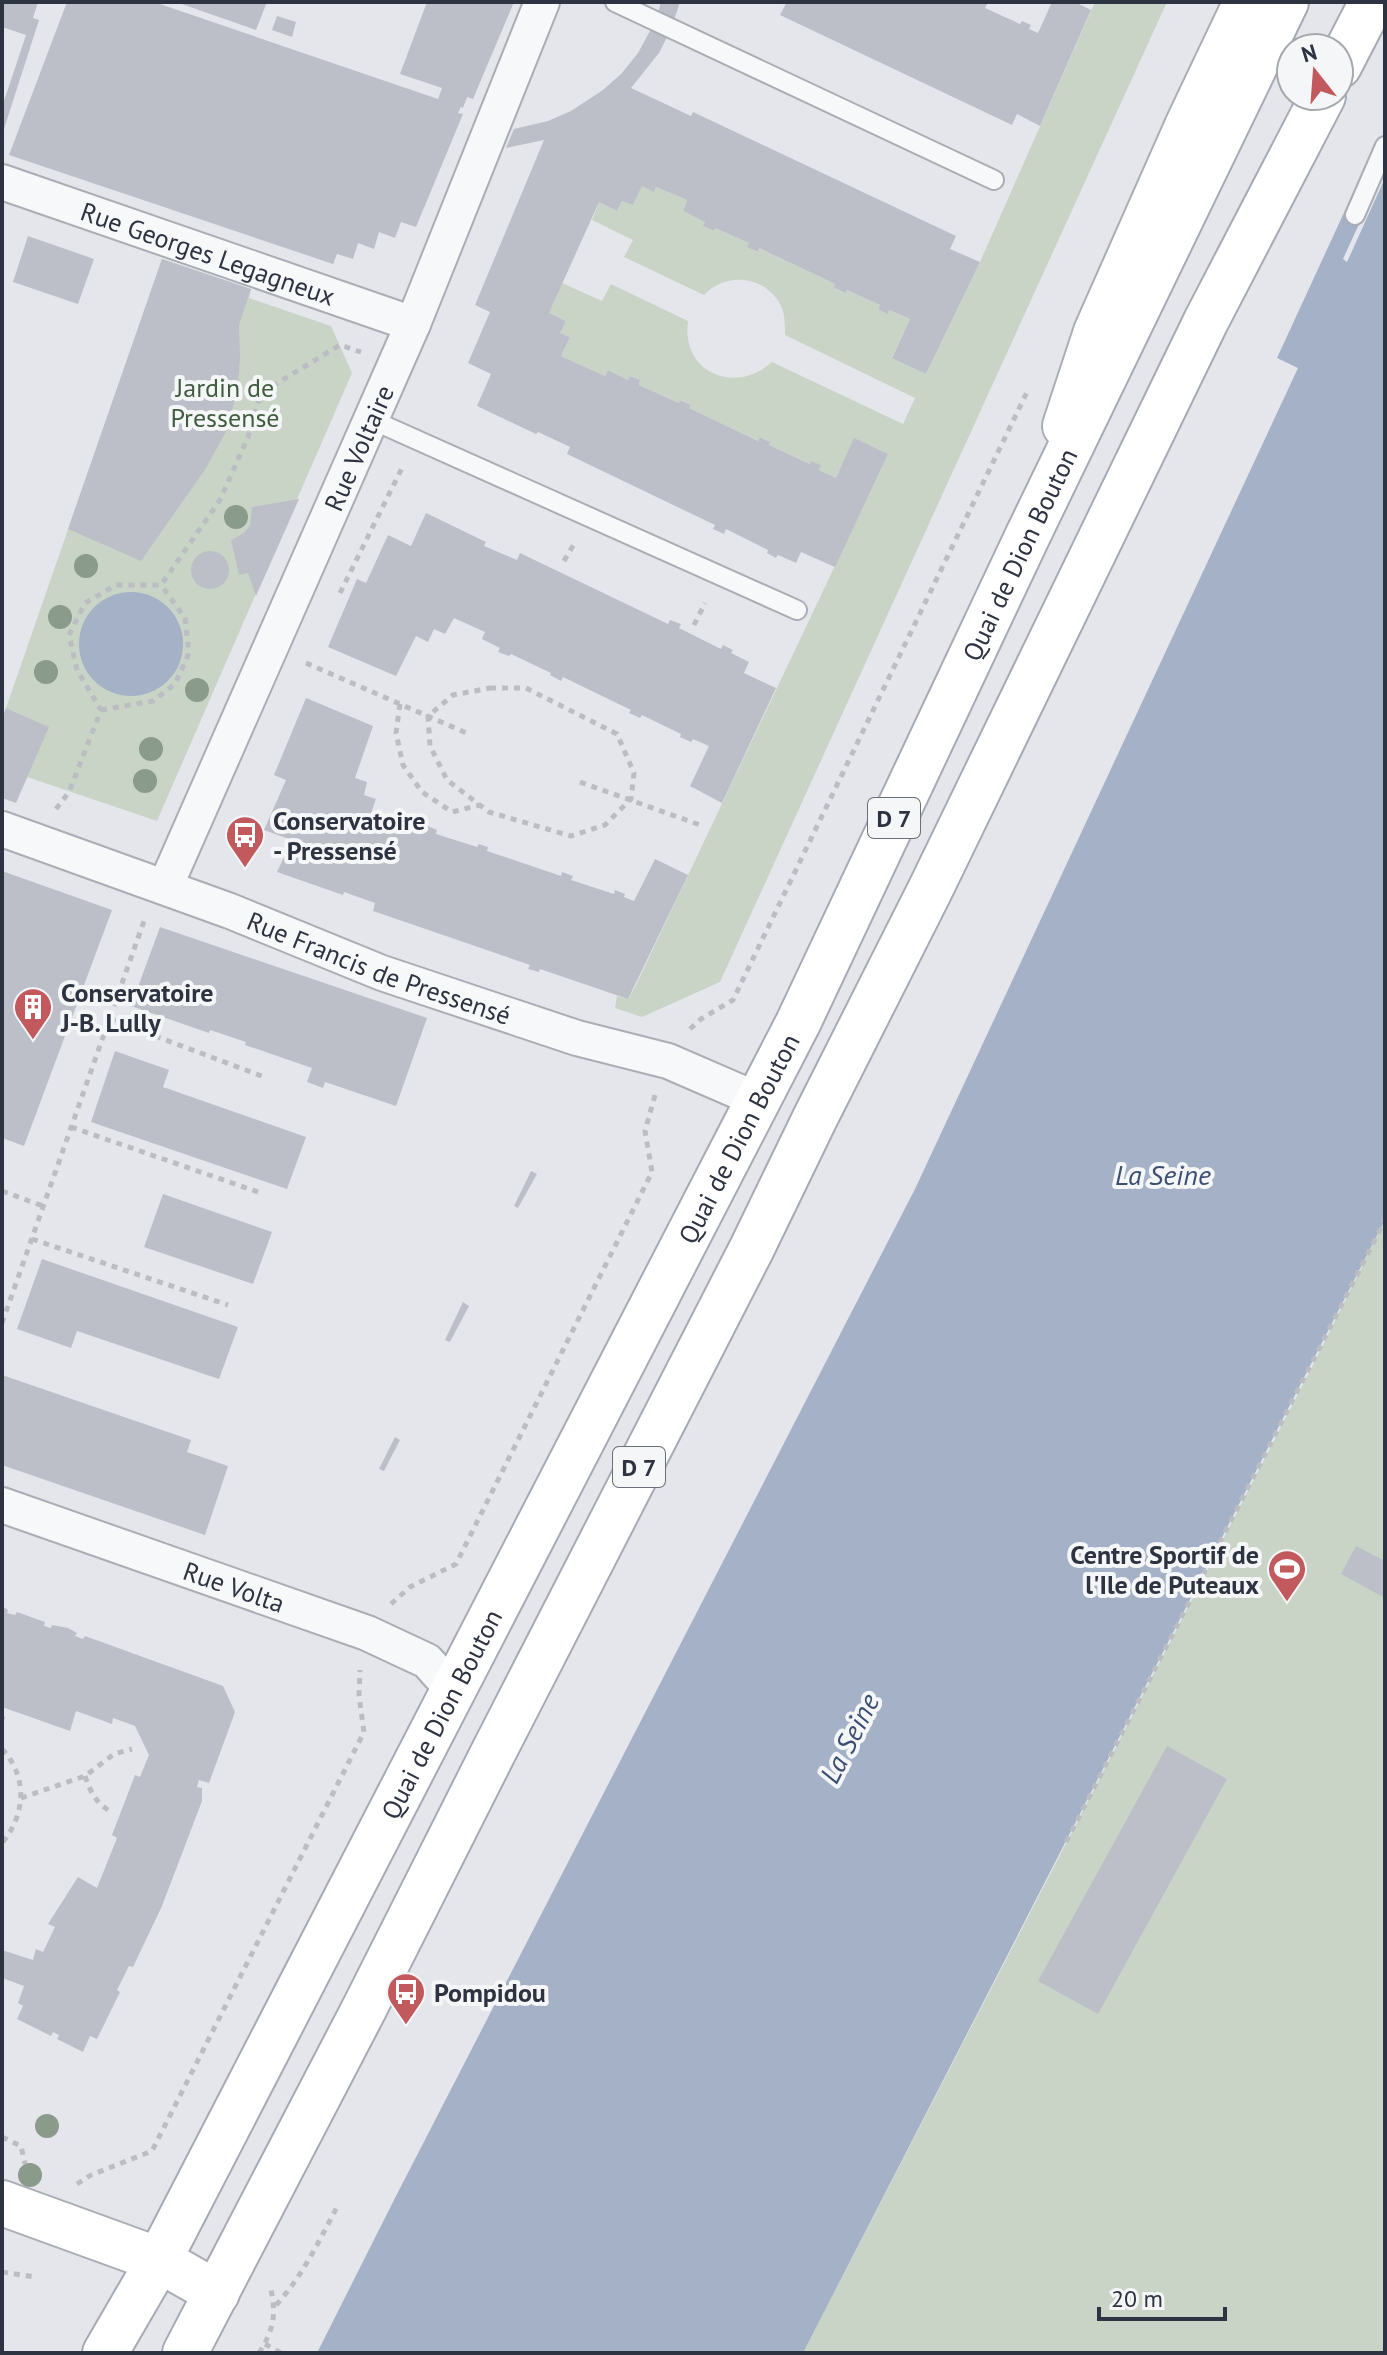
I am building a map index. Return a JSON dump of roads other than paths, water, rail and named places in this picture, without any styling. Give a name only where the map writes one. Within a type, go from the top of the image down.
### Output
[{"type":"main road","points":[[1028,535],[1096,332],[1246,2]]},
{"type":"main road","name":"Quai de Dion Bouton","points":[[159,2260],[801,1017],[1028,535],[1286,2]]},
{"type":"main road","points":[[1355,35],[1372,2]]},
{"type":"main road","name":"D 7","points":[[185,2353],[752,1248],[1206,321],[1315,112]]},
{"type":"main road","points":[[758,1100],[815,1118]]},
{"type":"main road","points":[[2,2203],[159,2260],[217,2293]]},
{"type":"main road","name":"D 7","points":[[105,2353],[159,2260]]},
{"type":"street","name":"Rue Voltaire","points":[[165,887],[413,324],[542,2]]},
{"type":"street","name":"Rue Georges Legagneux","points":[[2,182],[413,324]]},
{"type":"street","name":"Rue Francis de Pressensé","points":[[18,834],[165,887],[382,973],[577,1038],[668,1061],[758,1100]]},
{"type":"street","name":"Rue Volta","points":[[2,1505],[367,1633],[427,1661],[452,1689]]},
{"type":"lane","points":[[615,2],[994,180]]},
{"type":"lane","points":[[1355,215],[1385,146]]},
{"type":"lane","points":[[370,419],[797,610]]},
{"type":"water","name":"La Seine","points":[[1385,178],[1385,1220],[803,2353],[317,2353],[915,1189],[1298,368],[1277,358],[1359,180],[1376,187],[1343,259],[1347,262]]},
{"type":"water","points":[[131,592],[151,596],[168,607],[179,624],[183,644],[179,664],[168,681],[151,692],[131,696],[111,692],[94,681],[83,664],[79,644],[83,624],[94,607],[111,596]]},
{"type":"place","name":"Conservatoire - Pressensé","points":[[245,869]]},
{"type":"place","name":"Conservatoire J-B. Lully","points":[[33,1041]]},
{"type":"place","name":"Centre Sportif de l'Ile de Puteaux","points":[[1287,1603]]},
{"type":"place","name":"Pompidou","points":[[406,2026]]},
{"type":"park label","name":"Jardin de Pressensé","points":[[225,402]]}]
